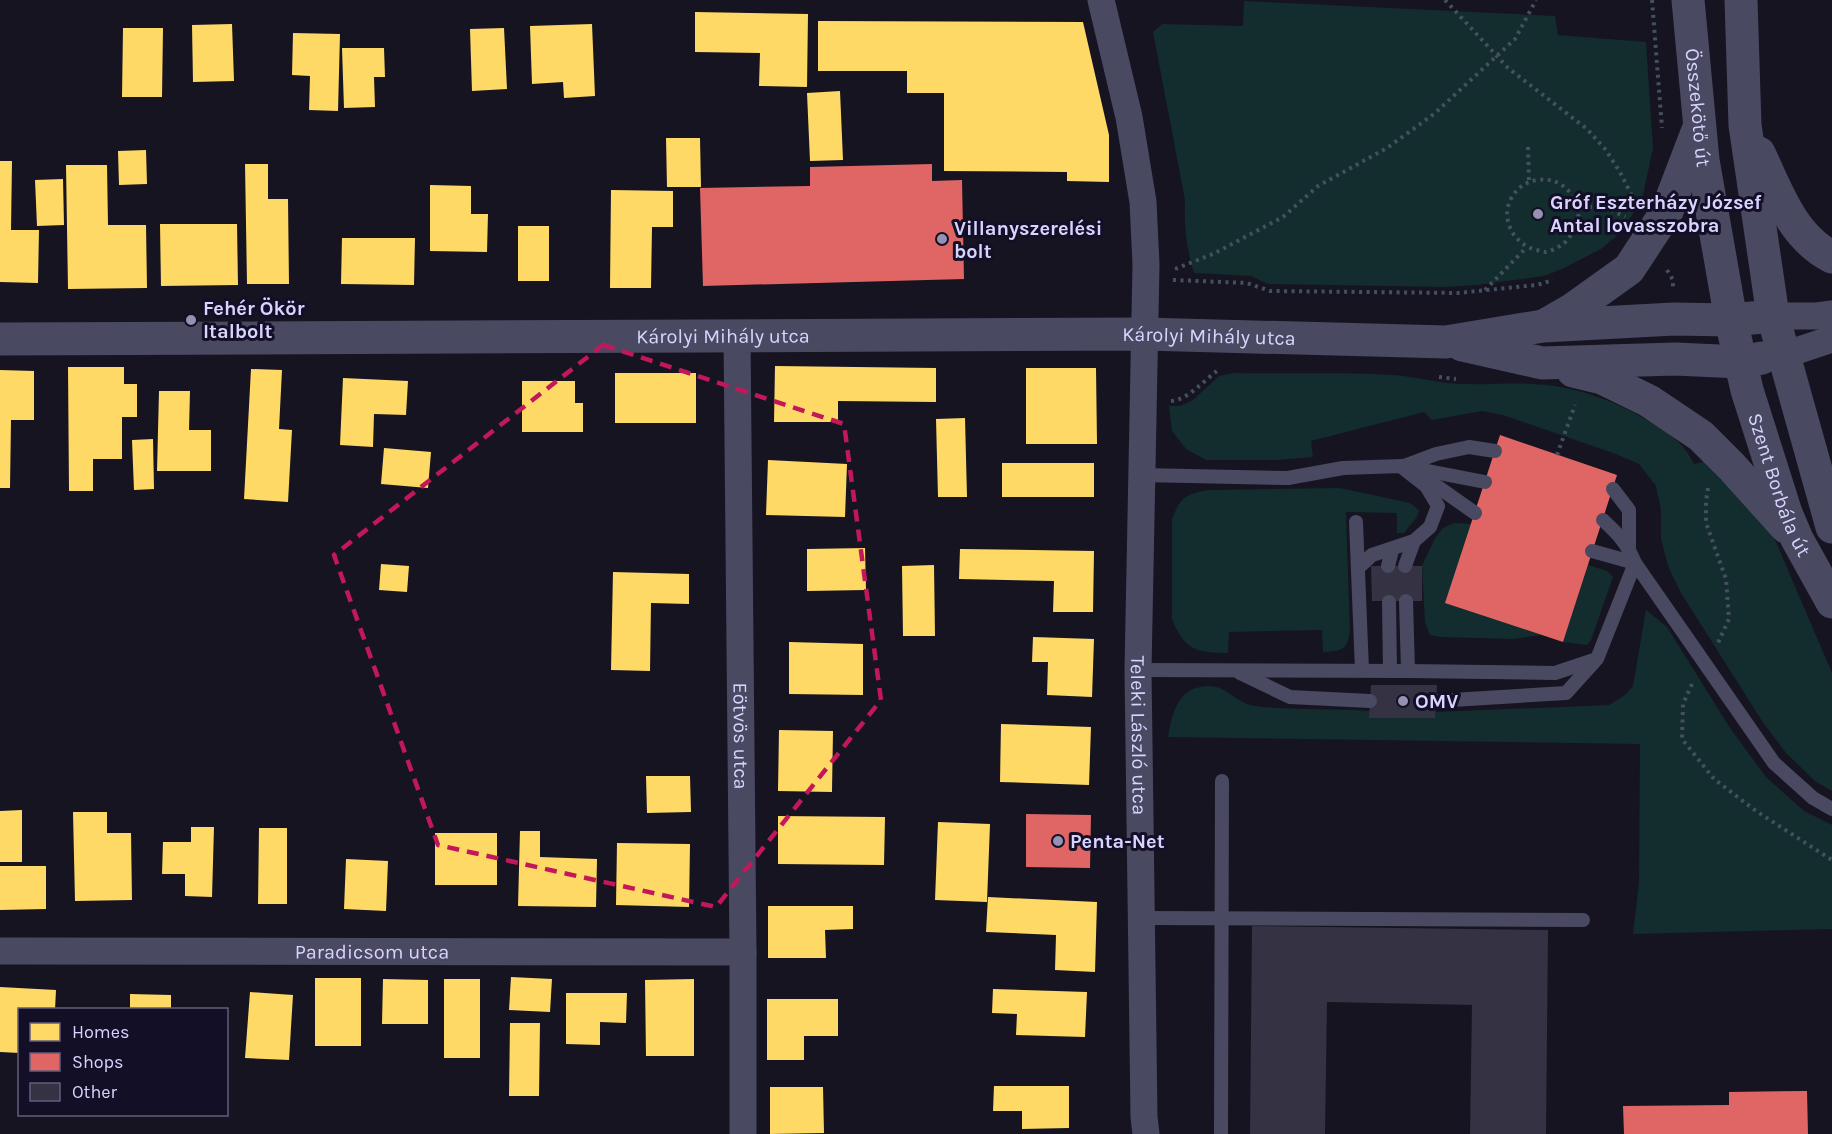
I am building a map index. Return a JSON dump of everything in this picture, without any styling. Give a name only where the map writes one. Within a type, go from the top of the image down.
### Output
[{"type":"street","name":"Teleki László utca","points":[[1101,0],[1129,117],[1143,202],[1146,279],[1138,670],[1146,1134]]},
{"type":"street","name":"Összekötő út","points":[[1688,0],[1703,160],[1731,320],[1741,362]]},
{"type":"street","points":[[1741,0],[1745,125],[1773,316],[1832,314]]},
{"type":"street","points":[[1745,125],[1793,222],[1820,251],[1832,257]]},
{"type":"street","points":[[1543,326],[1574,309],[1629,269],[1667,211],[1700,126]]},
{"type":"street","name":"Károlyi Mihály utca","points":[[1446,342],[1543,326],[1674,319],[1731,320],[1773,316]]},
{"type":"street","name":"Szent Borbála út","points":[[1773,316],[1831,512]]},
{"type":"street","name":"Károlyi Mihály utca","points":[[0,339],[1144,334],[1446,342],[1542,363],[1675,359],[1741,362],[1784,356],[1832,339]]},
{"type":"street","name":"Eötvös utca","points":[[737,337],[743,1134]]},
{"type":"street","name":"Szent Borbála út","points":[[1741,362],[1786,513],[1797,539],[1832,602]]},
{"type":"street","points":[[1542,363],[1602,378],[1649,401],[1701,436],[1797,539]]},
{"type":"street","name":"Paradicsom utca","points":[[0,951],[743,952]]},
{"type":"lane","points":[[1402,466],[1436,454],[1469,447],[1495,451]]},
{"type":"lane","points":[[1142,475],[1288,478],[1343,468],[1402,466],[1485,482]]},
{"type":"lane","points":[[1402,466],[1438,487],[1475,513]]},
{"type":"lane","points":[[1358,568],[1372,555],[1414,542],[1430,527],[1438,506],[1426,486],[1402,466]]},
{"type":"lane","points":[[1613,489],[1629,510],[1629,547]]},
{"type":"lane","points":[[1603,520],[1629,547],[1635,563],[1774,763],[1813,798],[1832,809]]},
{"type":"lane","points":[[1356,522],[1362,670]]},
{"type":"lane","points":[[1405,566],[1414,542]]},
{"type":"lane","points":[[1388,566],[1392,550]]},
{"type":"lane","points":[[1592,552],[1635,563]]},
{"type":"lane","points":[[1436,701],[1566,693],[1597,659],[1635,563]]},
{"type":"lane","points":[[1389,602],[1390,671]]},
{"type":"lane","points":[[1406,602],[1408,671]]},
{"type":"lane","points":[[1138,670],[1555,673],[1597,659]]},
{"type":"lane","points":[[1235,670],[1290,697],[1370,701]]},
{"type":"lane","points":[[1221,1134],[1222,781]]},
{"type":"lane","points":[[1141,918],[1583,920]]},
{"type":"path","points":[[1445,0],[1508,68],[1587,129],[1605,149],[1636,203]]},
{"type":"path","points":[[1146,279],[1213,254],[1283,217],[1318,186],[1387,148],[1434,114],[1497,57],[1515,39],[1536,0]]},
{"type":"path","points":[[1652,0],[1662,131]]},
{"type":"path","points":[[1528,147],[1529,181]]},
{"type":"path","points":[[1543,179],[1561,184],[1571,192],[1581,207],[1575,226],[1564,243],[1545,252],[1526,248],[1509,226],[1507,206],[1517,189],[1529,181],[1543,179]]},
{"type":"path","points":[[1581,207],[1605,207],[1624,217],[1631,224]]},
{"type":"path","points":[[1485,291],[1526,248]]},
{"type":"path","points":[[1146,279],[1247,283],[1270,291],[1458,293],[1537,285],[1558,279]]},
{"type":"path","points":[[1143,401],[1176,400],[1190,394],[1216,371],[1225,370]]},
{"type":"path","points":[[1434,376],[1463,379]]},
{"type":"path","points":[[1557,455],[1574,412]]},
{"type":"highlighted area","points":[[603,345],[844,424],[881,700],[716,907],[438,845],[334,555]]},
{"type":"green space","points":[[1244,1],[1555,16],[1558,35],[1646,42],[1653,148],[1642,200],[1620,233],[1601,249],[1544,276],[1445,287],[1268,284],[1251,276],[1194,273],[1186,237],[1185,200],[1153,32],[1162,24],[1243,26]]},
{"type":"green space","points":[[1234,373],[1373,374],[1458,384],[1549,385],[1593,395],[1649,421],[1675,439],[1694,464],[1715,459],[1757,511],[1776,542],[1832,673],[1832,791],[1815,781],[1786,753],[1762,721],[1681,593],[1668,566],[1661,539],[1661,510],[1656,486],[1639,464],[1503,415],[1482,411],[1432,420],[1424,412],[1311,441],[1313,457],[1277,460],[1206,460],[1186,449],[1172,431],[1169,406],[1180,406],[1193,400],[1219,376]]},
{"type":"green space","points":[[1340,488],[1410,503],[1419,510],[1417,517],[1404,533],[1397,533],[1397,513],[1346,512],[1350,630],[1348,642],[1343,648],[1323,652],[1322,630],[1229,632],[1228,653],[1208,652],[1193,648],[1181,637],[1172,619],[1172,519],[1178,505],[1185,497],[1209,490]]},
{"type":"green space","points":[[1454,523],[1471,524],[1541,635],[1514,639],[1430,635],[1425,623],[1422,566],[1435,538],[1443,528]]},
{"type":"green space","points":[[1588,565],[1607,571],[1613,577],[1591,640],[1587,645],[1563,642]]},
{"type":"green space","points":[[1646,610],[1667,627],[1730,728],[1766,777],[1804,811],[1832,825],[1832,929],[1633,934],[1639,883],[1640,744],[1168,737],[1179,701],[1189,691],[1206,686],[1214,686],[1255,706],[1370,711],[1435,718],[1435,712],[1609,705],[1625,695],[1633,686]]},
{"type":"building: Homes","points":[[695,12],[808,14],[807,87],[759,86],[760,53],[695,52]]},
{"type":"building: Homes","points":[[818,21],[1083,22],[1109,135],[1109,182],[1067,181],[1067,172],[944,171],[944,93],[907,93],[907,71],[818,71]]},
{"type":"building: Homes","points":[[232,24],[234,81],[193,82],[192,25]]},
{"type":"building: Homes","points":[[592,24],[595,96],[564,98],[563,82],[532,84],[530,26]]},
{"type":"building: Homes","points":[[123,28],[163,28],[162,97],[122,97]]},
{"type":"building: Homes","points":[[504,28],[507,89],[472,91],[470,29]]},
{"type":"building: Homes","points":[[293,33],[340,34],[338,111],[309,110],[310,76],[292,75]]},
{"type":"building: Homes","points":[[342,48],[384,48],[385,77],[374,77],[375,107],[344,108]]},
{"type":"building: Homes","points":[[840,91],[843,160],[810,161],[807,93]]},
{"type":"building: Homes","points":[[666,138],[700,138],[701,187],[667,187]]},
{"type":"building: Homes","points":[[146,150],[147,184],[119,185],[118,151]]},
{"type":"building: Homes","points":[[0,161],[12,161],[11,230],[39,230],[38,283],[0,282]]},
{"type":"building: Homes","points":[[245,164],[268,164],[268,199],[288,199],[289,284],[247,284]]},
{"type":"building: Homes","points":[[66,165],[107,165],[108,225],[146,225],[147,288],[68,289]]},
{"type":"building: Homes","points":[[63,179],[64,225],[37,226],[35,180]]},
{"type":"building: Homes","points":[[430,185],[471,186],[471,214],[488,214],[487,252],[430,251]]},
{"type":"building: Homes","points":[[611,190],[673,191],[673,227],[652,227],[651,288],[610,288]]},
{"type":"building: Homes","points":[[160,224],[237,224],[238,285],[161,286]]},
{"type":"building: Homes","points":[[518,226],[549,226],[549,281],[518,281]]},
{"type":"building: Homes","points":[[342,238],[415,238],[414,285],[341,284]]},
{"type":"building: Homes","points":[[775,366],[936,368],[936,402],[838,401],[838,422],[774,422]]},
{"type":"building: Homes","points":[[68,367],[124,367],[124,384],[137,384],[137,417],[122,417],[122,459],[93,459],[93,491],[69,491]]},
{"type":"building: Homes","points":[[1026,368],[1096,368],[1097,444],[1026,444]]},
{"type":"building: Homes","points":[[251,369],[282,370],[279,429],[292,430],[288,502],[244,499]]},
{"type":"building: Homes","points":[[0,370],[34,371],[34,420],[11,420],[10,488],[0,488]]},
{"type":"building: Homes","points":[[615,373],[696,373],[696,423],[615,423]]},
{"type":"building: Homes","points":[[343,378],[408,381],[406,415],[374,414],[373,447],[340,445]]},
{"type":"building: Homes","points":[[522,381],[575,381],[575,403],[583,403],[583,432],[522,432]]},
{"type":"building: Homes","points":[[159,391],[190,391],[189,430],[211,430],[211,471],[157,471]]},
{"type":"building: Homes","points":[[965,418],[967,497],[938,497],[936,419]]},
{"type":"building: Homes","points":[[153,439],[154,489],[134,490],[132,440]]},
{"type":"building: Homes","points":[[384,448],[431,452],[428,488],[381,484]]},
{"type":"building: Homes","points":[[768,460],[847,464],[845,517],[766,515]]},
{"type":"building: Homes","points":[[1002,463],[1094,463],[1094,497],[1002,497]]},
{"type":"building: Homes","points":[[865,548],[866,590],[807,591],[807,549]]},
{"type":"building: Homes","points":[[960,549],[1094,551],[1093,612],[1053,612],[1054,581],[959,579]]},
{"type":"building: Homes","points":[[381,564],[409,566],[407,592],[379,590]]},
{"type":"building: Homes","points":[[934,565],[935,636],[903,636],[902,566]]},
{"type":"building: Homes","points":[[613,572],[689,574],[689,604],[651,603],[650,671],[611,670]]},
{"type":"building: Homes","points":[[1033,637],[1094,639],[1092,697],[1047,695],[1048,662],[1032,662]]},
{"type":"building: Homes","points":[[789,642],[863,644],[863,695],[789,694]]},
{"type":"building: Homes","points":[[1001,724],[1091,727],[1089,785],[1000,782]]},
{"type":"building: Homes","points":[[779,730],[833,731],[832,792],[778,791]]},
{"type":"building: Homes","points":[[646,776],[690,776],[691,812],[647,813]]},
{"type":"building: Homes","points":[[22,810],[22,862],[0,862],[0,811]]},
{"type":"building: Homes","points":[[73,812],[107,812],[107,833],[131,833],[132,900],[75,901]]},
{"type":"building: Homes","points":[[778,816],[885,817],[884,865],[778,864]]},
{"type":"building: Homes","points":[[938,822],[990,824],[987,902],[935,900]]},
{"type":"building: Homes","points":[[191,827],[214,827],[212,897],[185,896],[185,874],[162,874],[163,842],[191,842]]},
{"type":"building: Homes","points":[[259,828],[287,828],[287,904],[258,904]]},
{"type":"building: Homes","points":[[520,831],[540,831],[540,857],[597,859],[596,907],[518,906]]},
{"type":"building: Homes","points":[[435,833],[497,833],[497,885],[435,885]]},
{"type":"building: Homes","points":[[617,843],[690,844],[689,907],[616,905]]},
{"type":"building: Homes","points":[[346,859],[388,861],[386,911],[344,909]]},
{"type":"building: Homes","points":[[0,866],[46,866],[46,909],[0,910]]},
{"type":"building: Homes","points":[[988,897],[1097,902],[1095,972],[1055,970],[1056,935],[986,932]]},
{"type":"building: Homes","points":[[768,906],[853,906],[853,929],[825,930],[826,958],[768,958]]},
{"type":"building: Homes","points":[[511,977],[552,979],[550,1012],[509,1010]]},
{"type":"building: Homes","points":[[315,978],[361,978],[361,1046],[315,1046]]},
{"type":"building: Homes","points":[[383,979],[428,980],[428,1024],[382,1024]]},
{"type":"building: Homes","points":[[444,979],[480,979],[480,1058],[444,1058]]},
{"type":"building: Homes","points":[[694,979],[694,1056],[646,1056],[645,980]]},
{"type":"building: Homes","points":[[0,987],[56,990],[55,1008],[18,1008],[18,1053],[0,1052]]},
{"type":"building: Homes","points":[[993,989],[1087,992],[1085,1037],[1016,1035],[1017,1014],[992,1013]]},
{"type":"building: Homes","points":[[250,992],[293,995],[289,1060],[245,1058]]},
{"type":"building: Homes","points":[[566,993],[627,993],[626,1023],[600,1022],[600,1045],[566,1044]]},
{"type":"building: Homes","points":[[130,994],[171,995],[171,1008],[130,1008]]},
{"type":"building: Homes","points":[[767,999],[838,999],[838,1036],[804,1036],[804,1060],[767,1060]]},
{"type":"building: Homes","points":[[510,1023],[540,1023],[539,1096],[509,1096]]},
{"type":"building: Homes","points":[[994,1086],[1069,1086],[1069,1128],[1022,1129],[1022,1111],[993,1111]]},
{"type":"building: Homes","points":[[770,1087],[823,1087],[824,1133],[770,1134]]},
{"type":"building: Shops","points":[[932,164],[932,181],[962,180],[964,279],[703,286],[700,188],[810,186],[810,167]]},
{"type":"building: Shops","points":[[1500,435],[1617,475],[1563,642],[1445,603]]},
{"type":"building: Shops","name":"Penta-Net","points":[[1026,814],[1091,815],[1090,868],[1026,867]]},
{"type":"building: Shops","points":[[1807,1091],[1808,1134],[1624,1134],[1623,1106],[1729,1105],[1729,1092]]},
{"type":"building: Other","points":[[1371,566],[1422,566],[1422,601],[1372,601]]},
{"type":"building: Other","name":"OMV","points":[[1371,685],[1437,685],[1435,718],[1369,718]]},
{"type":"building: Other","points":[[1252,926],[1548,930],[1546,1134],[1470,1134],[1472,1005],[1327,1002],[1325,1134],[1250,1134]]},
{"type":"place","name":"Gróf Eszterházy József Antal lovasszobra","points":[[1538,214]]},
{"type":"place","name":"Villanyszerelési bolt","points":[[942,239]]},
{"type":"place","name":"Fehér Ökör Italbolt","points":[[191,320]]},
{"type":"place","name":"OMV","points":[[1403,701]]},
{"type":"place","name":"Penta-Net","points":[[1058,841]]}]
